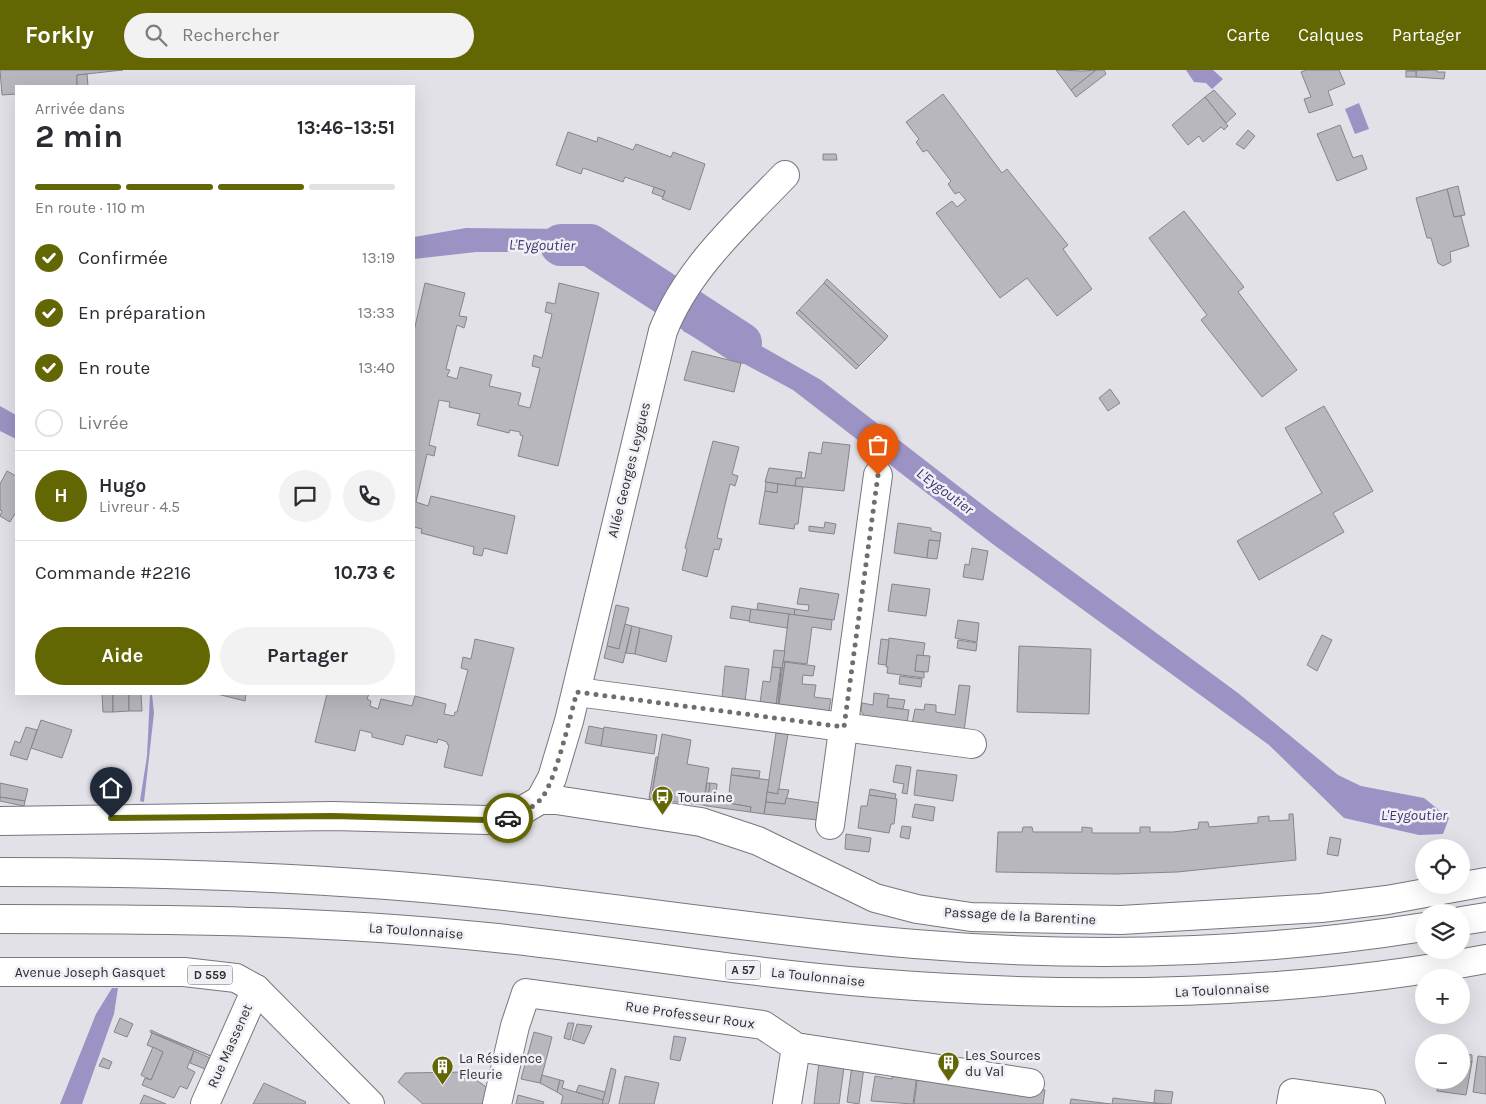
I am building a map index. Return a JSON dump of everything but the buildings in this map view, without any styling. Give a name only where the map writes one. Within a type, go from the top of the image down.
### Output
[{"type":"main road","name":"Allée Georges Leygues","points":[[540,800],[552,778],[577,692],[663,331],[684,290],[732,230],[785,175]]},
{"type":"main road","points":[[830,824],[878,475]]},
{"type":"main road","points":[[577,692],[972,744]]},
{"type":"main road","points":[[0,820],[332,816],[487,820],[510,817],[540,800]]},
{"type":"main road","name":"Passage de la Barentine","points":[[540,800],[672,817],[722,827],[784,853],[874,898],[917,910],[971,917],[1121,920],[1321,908],[1386,900],[1486,882]]},
{"type":"main road","points":[[0,872],[183,874],[343,880],[495,894],[917,944],[1011,950],[1121,953],[1234,948],[1389,933],[1415,929]]},
{"type":"main road","points":[[1470,920],[1486,917]]},
{"type":"main road","name":"La Toulonnaise","points":[[0,919],[275,921],[488,937],[711,966],[873,983],[1015,991],[1119,994],[1234,991],[1351,980],[1486,960]]},
{"type":"main road","name":"Avenue Joseph Gasquet","points":[[0,972],[184,972],[236,978],[256,989],[370,1104]]},
{"type":"main road","name":"Rue Massenet","points":[[205,1104],[256,989]]},
{"type":"main road","name":"Rue Professeur Roux","points":[[498,1104],[515,1026],[526,994],[763,1025],[796,1046],[1030,1083]]},
{"type":"main road","points":[[787,1104],[796,1046]]},
{"type":"main road","points":[[1292,1098],[1371,1104]]},
{"type":"water","points":[[1186,70],[1213,70],[1223,79],[1212,89],[1206,83],[1194,82]]},
{"type":"water","points":[[1359,103],[1369,129],[1355,134],[1345,109]]},
{"type":"water","name":"L'Eygoutier","points":[[466,228],[576,229],[648,273],[643,292],[632,273],[625,266],[589,252],[476,252],[415,259],[415,237]]},
{"type":"water","name":"L'Eygoutier","points":[[694,308],[821,380],[992,512],[1238,693],[1338,775],[1361,786],[1424,798],[1449,818],[1443,834],[1419,835],[1344,818],[1269,745],[994,545],[793,390],[683,331]]},
{"type":"water","points":[[0,406],[15,414],[15,438],[0,431]]},
{"type":"water","points":[[150,695],[152,695],[154,713],[144,802],[140,801],[147,756]]},
{"type":"water","points":[[112,988],[118,988],[114,1014],[82,1104],[60,1104],[96,1014]]},
{"type":"waterway","name":"L'Eygoutier","points":[[561,245],[590,245],[741,343]]},
{"type":"way so far","points":[[508,818],[531,807],[545,794],[570,721],[577,692],[844,727],[878,475]]},
{"type":"place","name":"Touraine","points":[[662,816]]},
{"type":"place","name":"Les Sources du Val","points":[[949,1082]]},
{"type":"place","name":"La Résidence Fleurie","points":[[443,1085]]},
{"type":"route","points":[[111,818],[332,816],[487,820],[508,818]]}]
